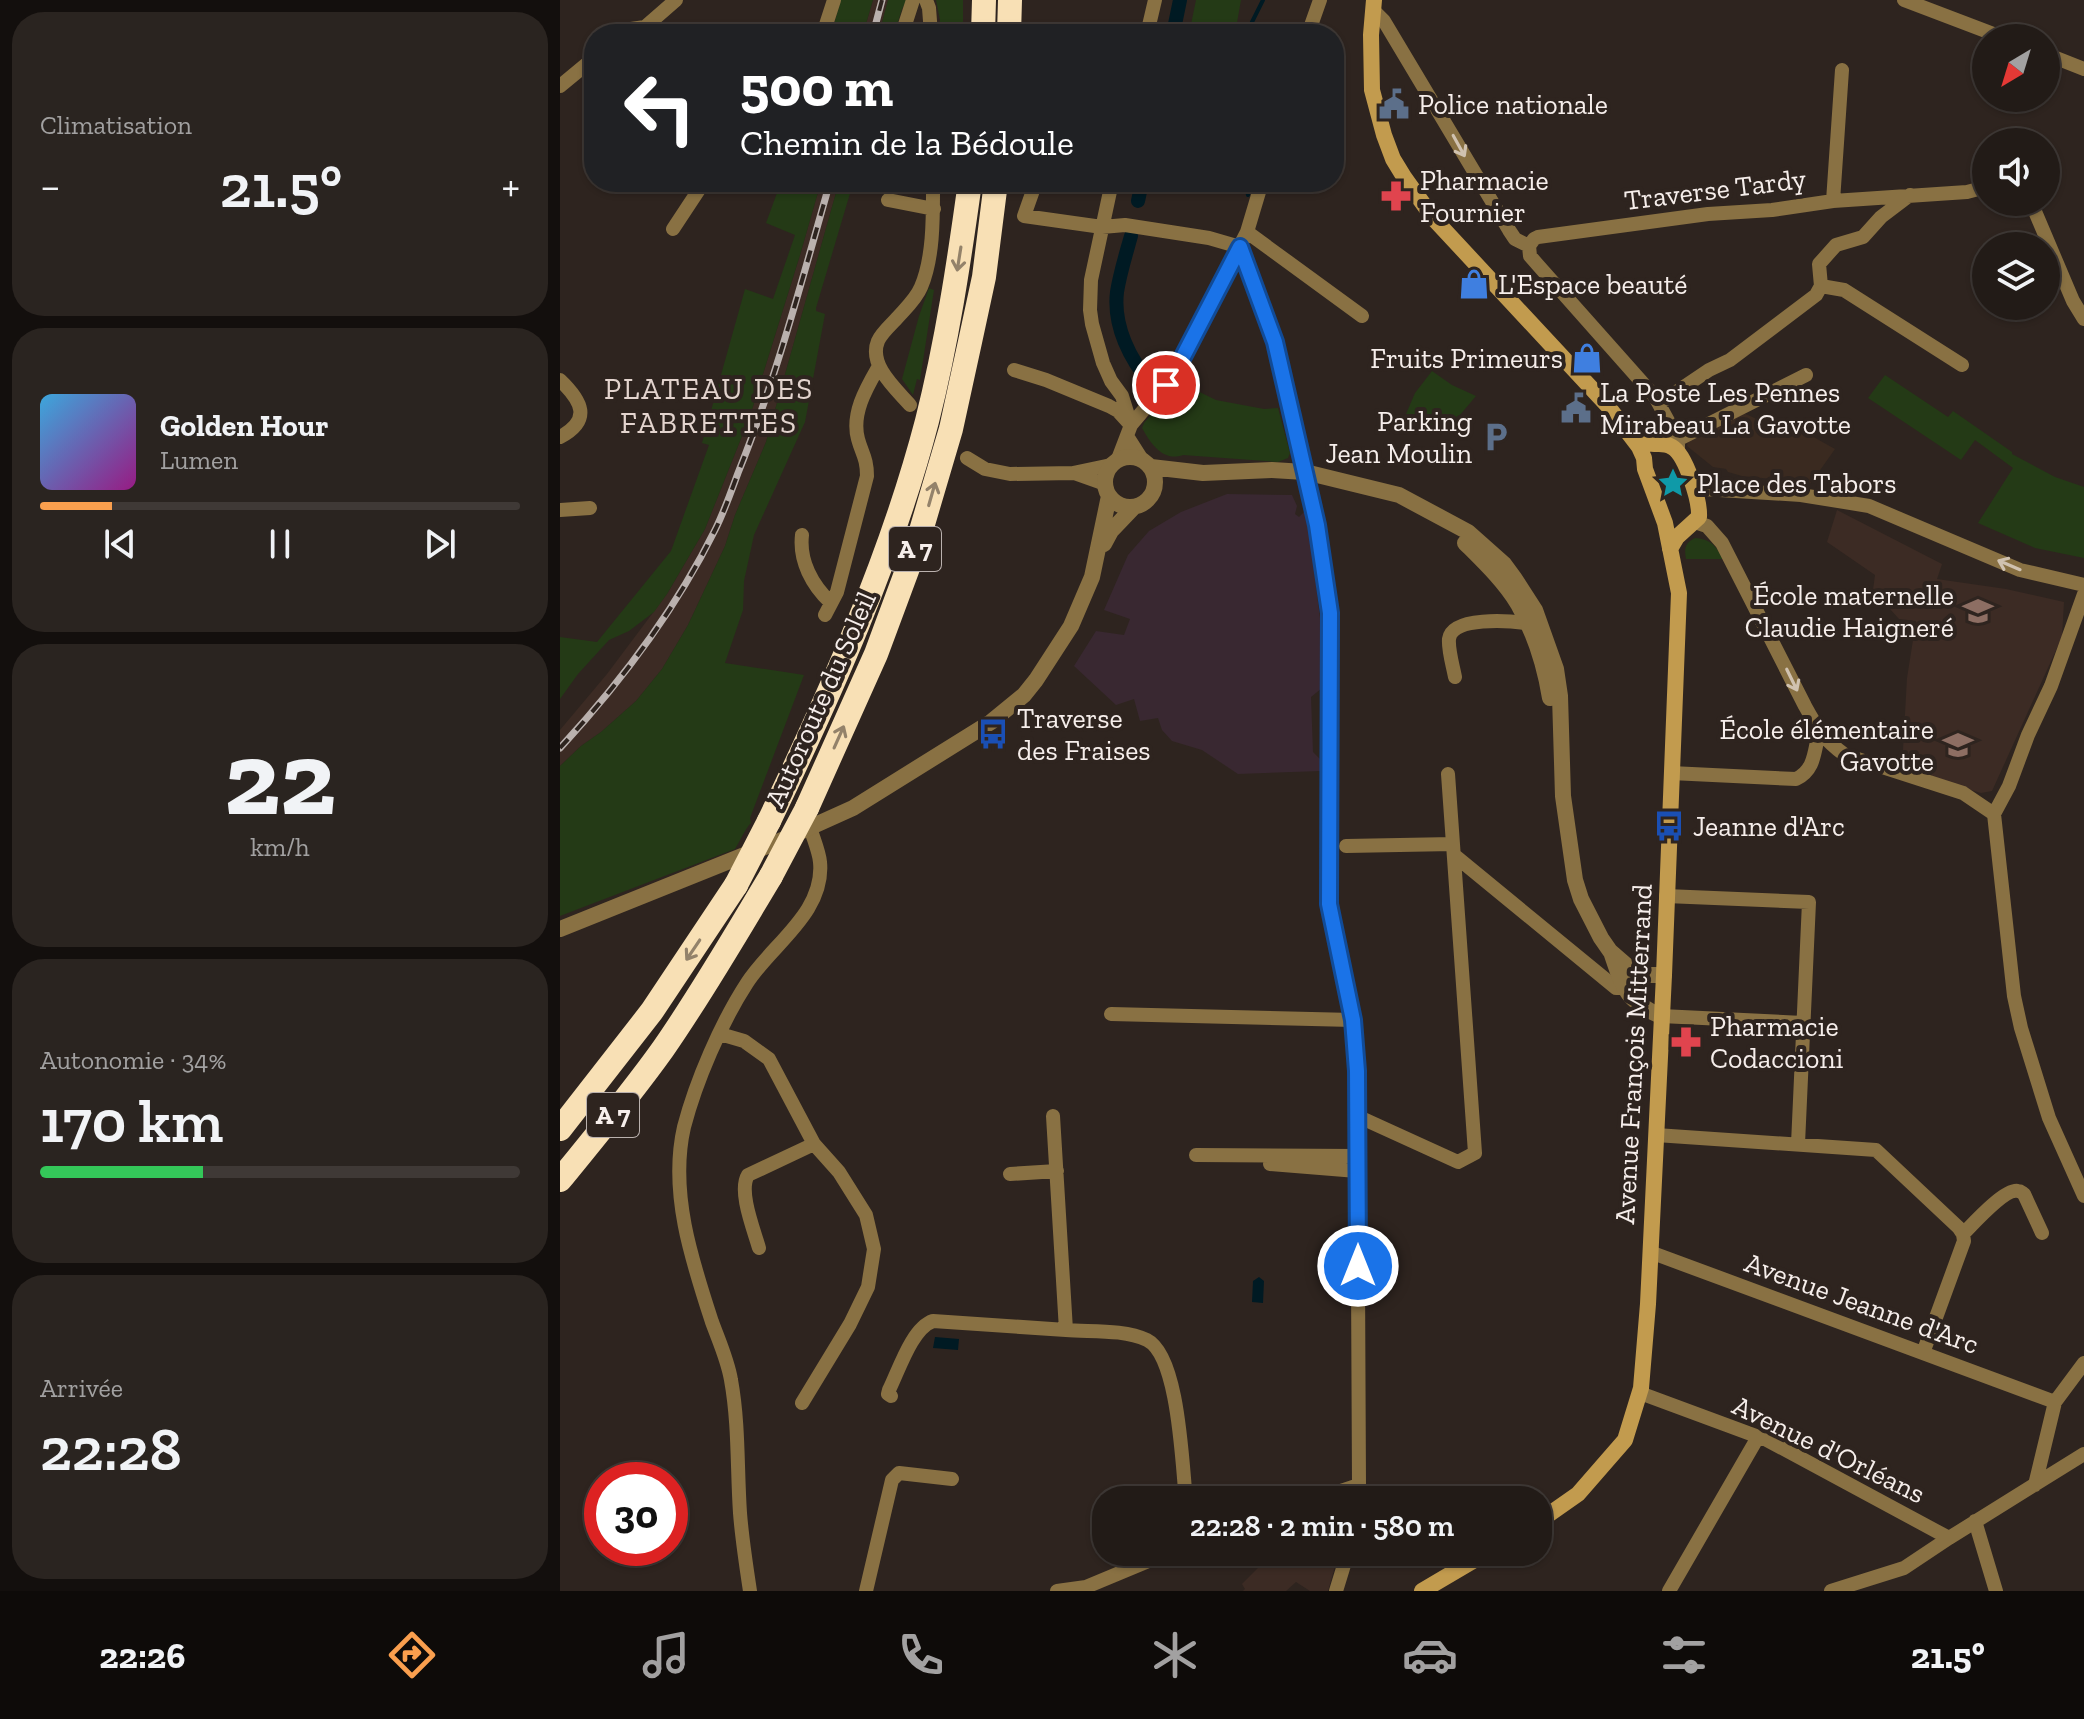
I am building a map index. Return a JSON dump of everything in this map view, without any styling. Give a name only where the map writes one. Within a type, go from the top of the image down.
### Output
[{"type":"highway","points":[[983,24],[984,0]]},
{"type":"highway","points":[[1009,24],[1010,0]]},
{"type":"highway","name":"Autoroute du Soleil","points":[[560,1129],[652,1011],[736,885],[810,736],[892,533],[926,422],[951,305],[968,192]]},
{"type":"highway","name":"Autoroute du Soleil","points":[[560,1180],[663,1048],[808,818],[876,654],[918,541],[951,429],[968,355],[984,277],[995,192]]},
{"type":"main road","name":"Avenue François Mitterrand","points":[[1374,5],[1372,90],[1393,159],[1434,219],[1607,405],[1630,435],[1644,458],[1645,469],[1665,523],[1679,593],[1664,975],[1646,1335],[1640,1393],[1625,1440],[1578,1494],[1552,1512]]},
{"type":"main road","points":[[1630,435],[1670,445],[1692,483],[1699,517],[1677,537],[1670,549]]},
{"type":"main road","points":[[1644,458],[1647,451],[1670,445]]},
{"type":"main road","points":[[1665,523],[1674,529],[1691,525]]},
{"type":"main road","points":[[1422,1591],[1464,1566]]},
{"type":"street","points":[[648,24],[676,0]]},
{"type":"street","points":[[826,24],[834,0]]},
{"type":"street","points":[[905,24],[913,0]]},
{"type":"street","points":[[926,0],[930,24]]},
{"type":"street","points":[[1149,24],[1155,0]]},
{"type":"street","points":[[1312,24],[1320,0]]},
{"type":"street","points":[[1904,0],[1972,26]]},
{"type":"street","points":[[1374,5],[1515,239],[1529,246],[1530,256],[1660,403],[1670,422],[1670,445]]},
{"type":"street","points":[[2060,60],[2084,69]]},
{"type":"street","points":[[560,86],[584,66]]},
{"type":"street","points":[[1833,201],[1842,70]]},
{"type":"street","name":"Traverse Tardy","points":[[1529,246],[1534,239],[1558,234],[1708,214],[1972,191]]},
{"type":"street","points":[[673,229],[697,192]]},
{"type":"street","points":[[910,405],[879,366],[878,342],[917,295],[924,279],[929,258],[933,192]]},
{"type":"street","points":[[1032,192],[1024,216],[1102,227],[1125,225],[1209,238],[1240,247]]},
{"type":"street","points":[[1110,192],[1091,280],[1090,310],[1103,363],[1122,396],[1129,431]]},
{"type":"street","points":[[1098,557],[1107,490],[1106,474],[1129,431],[1174,374],[1240,247],[1259,192]]},
{"type":"street","points":[[1660,403],[1709,370],[1730,360],[1816,295],[1821,286],[1819,264],[1836,245],[1863,237],[1881,217],[1911,194]]},
{"type":"street","points":[[888,200],[934,209]]},
{"type":"street","points":[[2037,216],[2073,301],[2084,319]]},
{"type":"street","points":[[1247,232],[1362,316]]},
{"type":"street","points":[[1240,247],[1275,342],[1317,525],[1330,613],[1329,904],[1353,1020],[1357,1071],[1358,1486]]},
{"type":"street","points":[[1821,286],[1844,290],[1962,365]]},
{"type":"street","points":[[802,535],[804,562],[828,609],[837,592],[867,476],[867,460],[855,426],[865,391],[879,366]]},
{"type":"street","points":[[560,929],[808,818],[853,808],[991,722],[1024,695],[1071,626],[1111,531],[1133,508],[1151,498],[1156,477],[1118,411],[1046,380],[1014,370]]},
{"type":"street","points":[[1670,445],[1806,375]]},
{"type":"street","points":[[560,380],[580,404],[581,417],[574,429],[560,437]]},
{"type":"street","points":[[1670,422],[1667,433],[1670,445]]},
{"type":"street","points":[[967,458],[985,469],[1010,474],[1073,473],[1129,456],[1203,473],[1305,472],[1399,495],[1468,532],[1504,564],[1535,610],[1556,669],[1560,696],[1563,796],[1575,880],[1581,899],[1610,951],[1633,971],[1644,975],[1664,975]]},
{"type":"street","points":[[1073,473],[1107,490],[1115,503],[1133,508]]},
{"type":"street","points":[[1155,489],[1203,473]]},
{"type":"street","points":[[1692,483],[1703,489],[1812,497],[1869,506],[2020,570],[2084,585]]},
{"type":"street","points":[[560,510],[590,508]]},
{"type":"street","points":[[1433,513],[1494,572],[1518,604],[1542,664],[1560,726]]},
{"type":"street","points":[[1691,525],[1707,526],[1722,543],[1819,732],[1829,743],[1845,755],[1963,793],[1994,814]]},
{"type":"street","points":[[2084,594],[2051,686],[1994,814],[2014,996],[2021,1028],[2049,1118],[2084,1196]]},
{"type":"street","points":[[1502,620],[1518,604]]},
{"type":"street","points":[[1518,604],[1527,609],[1549,648]]},
{"type":"street","points":[[1455,677],[1449,639],[1458,626],[1502,620],[1526,623]]},
{"type":"street","points":[[1671,773],[1796,779],[1811,767],[1819,732]]},
{"type":"street","points":[[1357,1120],[1458,1162],[1475,1153],[1448,774]]},
{"type":"street","points":[[750,1591],[740,1513],[731,1377],[686,1234],[679,1173],[684,1129],[702,1073],[720,1034],[747,982],[808,910],[818,886],[820,862],[808,818]]},
{"type":"street","points":[[1346,846],[1453,850],[1616,988],[1623,988]]},
{"type":"street","points":[[1666,896],[1809,902],[1798,1144]]},
{"type":"street","points":[[1610,951],[1623,988],[1644,1009],[1661,1016],[1803,1023]]},
{"type":"street","points":[[1623,988],[1633,971]]},
{"type":"street","points":[[1111,1014],[1353,1020]]},
{"type":"street","points":[[720,1034],[744,1041],[769,1059],[814,1144],[839,1172],[866,1215],[874,1249],[868,1287],[850,1324],[802,1403]]},
{"type":"street","points":[[1053,1116],[1066,1330]]},
{"type":"street","points":[[1357,1120],[1432,1160]]},
{"type":"street","points":[[1656,1135],[1876,1150],[1963,1234],[1964,1241],[1923,1353]]},
{"type":"street","points":[[759,1248],[744,1193],[745,1180],[748,1175],[814,1144]]},
{"type":"street","points":[[1196,1155],[1357,1164]]},
{"type":"street","points":[[1210,1164],[1357,1164]]},
{"type":"street","points":[[1010,1174],[1057,1171]]},
{"type":"street","points":[[1963,1234],[1994,1203],[2013,1191],[2024,1194],[2042,1233]]},
{"type":"street","name":"Avenue Jeanne d'Arc","points":[[1650,1252],[2055,1402]]},
{"type":"street","points":[[891,1396],[889,1390],[915,1336],[925,1324],[933,1321],[1129,1334],[1149,1341],[1163,1357],[1173,1386],[1184,1486]]},
{"type":"street","points":[[2035,1485],[2055,1402],[2084,1363]]},
{"type":"street","name":"Avenue d'Orléans","points":[[1640,1393],[1758,1437],[1949,1538]]},
{"type":"street","points":[[1669,1591],[1758,1437]]},
{"type":"street","points":[[1831,1591],[1904,1568],[2084,1454]]},
{"type":"street","points":[[866,1591],[895,1475],[952,1479]]},
{"type":"street","points":[[1975,1521],[1996,1591]]},
{"type":"street","points":[[1057,1591],[1086,1587],[1136,1566]]},
{"type":"street","points":[[1336,1591],[1344,1566]]},
{"type":"shaded area","points":[[873,0],[888,0],[882,24],[866,24]]},
{"type":"shaded area","points":[[818,192],[836,192],[766,442],[725,546],[688,625],[662,669],[636,701],[560,766],[560,730],[667,594],[705,529],[750,416]]},
{"type":"shaded area","points":[[1739,411],[1788,433],[1792,425],[1835,449],[1811,483],[1728,472],[1713,467],[1687,446],[1689,435]]},
{"type":"shaded area","points":[[1227,494],[1292,495],[1297,506],[1295,514],[1299,517],[1304,512],[1308,520],[1321,626],[1322,688],[1311,697],[1313,752],[1320,759],[1321,771],[1238,774],[1202,750],[1172,741],[1162,730],[1158,718],[1140,721],[1134,699],[1116,705],[1074,666],[1096,631],[1124,635],[1130,619],[1104,610],[1128,555],[1149,531],[1181,512]]},
{"type":"shaded area","name":"École maternelle Claudie Haigneré","points":[[1837,510],[1942,564],[1937,579],[2006,589],[2064,602],[2062,637],[1992,791],[1981,793],[1932,778],[1931,771],[1923,768],[1918,774],[1902,768],[1907,678],[1916,621],[1899,619],[1873,590],[1875,575],[1827,542]]},
{"type":"shaded area","points":[[1260,1566],[1335,1566],[1328,1591],[1310,1591],[1296,1582],[1286,1591],[1243,1591],[1242,1584]]},
{"type":"green space","points":[[841,0],[873,0],[866,24],[834,24]]},
{"type":"green space","points":[[888,0],[907,0],[897,24],[882,24]]},
{"type":"green space","points":[[936,0],[963,0],[963,24],[940,24]]},
{"type":"green space","points":[[1196,0],[1241,0],[1237,24],[1191,24]]},
{"type":"green space","points":[[777,192],[818,192],[750,416],[705,529],[654,612],[629,631],[609,640],[560,699],[560,637],[597,642],[671,551],[709,445],[702,443],[745,289],[773,299],[795,235],[766,223]]},
{"type":"green space","points":[[836,192],[850,192],[816,308],[816,311],[825,314],[805,422],[754,535],[744,581],[743,610],[725,663],[804,675],[750,818],[751,823],[735,849],[560,916],[560,766],[636,701],[662,669],[688,625],[725,546],[766,442]]},
{"type":"green space","points":[[929,288],[934,290],[920,380],[917,379],[913,395],[902,379]]},
{"type":"green space","points":[[1432,371],[1476,396],[1443,435],[1403,421],[1415,393]]},
{"type":"green space","points":[[1885,375],[1948,417],[1953,411],[2012,454],[2055,477],[2084,487],[2084,558],[2035,548],[1978,523],[2013,468],[1975,440],[1961,460],[1868,398]]},
{"type":"green space","points":[[1179,382],[1216,400],[1264,409],[1278,408],[1290,453],[1288,458],[1278,462],[1176,457],[1158,450],[1142,428]]},
{"type":"green space","points":[[1695,538],[1712,544],[1723,559],[1686,559],[1686,546]]},
{"type":"water","points":[[1259,1277],[1264,1281],[1263,1303],[1252,1302],[1253,1281]]},
{"type":"water","points":[[935,1337],[959,1339],[958,1350],[933,1348]]},
{"type":"waterway","points":[[1175,24],[1180,0]]},
{"type":"waterway","points":[[1251,24],[1263,0]]},
{"type":"waterway","points":[[1138,201],[1140,192]]},
{"type":"waterway","points":[[1131,236],[1116,305],[1130,354],[1152,385]]},
{"type":"railway","points":[[876,24],[882,0]]},
{"type":"railway","points":[[560,748],[645,645],[682,589],[718,523],[752,438],[827,192]]},
{"type":"place","name":"Police nationale","points":[[1394,104]]},
{"type":"place","name":"Pharmacie Fournier","points":[[1396,196]]},
{"type":"place","name":"L'Espace beauté","points":[[1474,284]]},
{"type":"place","name":"Fruits Primeurs","points":[[1587,358]]},
{"type":"place","name":"La Poste Les Pennes Mirabeau La Gavotte","points":[[1576,408]]},
{"type":"place","name":"Parking Jean Moulin","points":[[1496,437]]},
{"type":"place","name":"Place des Tabors","points":[[1673,483]]},
{"type":"place","name":"École maternelle Claudie Haigneré","points":[[1978,611]]},
{"type":"place","name":"Traverse des Fraises","points":[[993,734]]},
{"type":"place","name":"École élémentaire Gavotte","points":[[1958,745]]},
{"type":"place","name":"Jeanne d'Arc","points":[[1669,826]]},
{"type":"place","name":"Pharmacie Codaccioni","points":[[1686,1042]]},
{"type":"district","name":"PLATEAU DES FABRETTES","points":[[709,406]]},
{"type":"route","points":[[1166,385],[1240,247],[1275,342],[1317,525],[1330,613],[1329,904],[1353,1020],[1357,1071],[1358,1266]]}]
